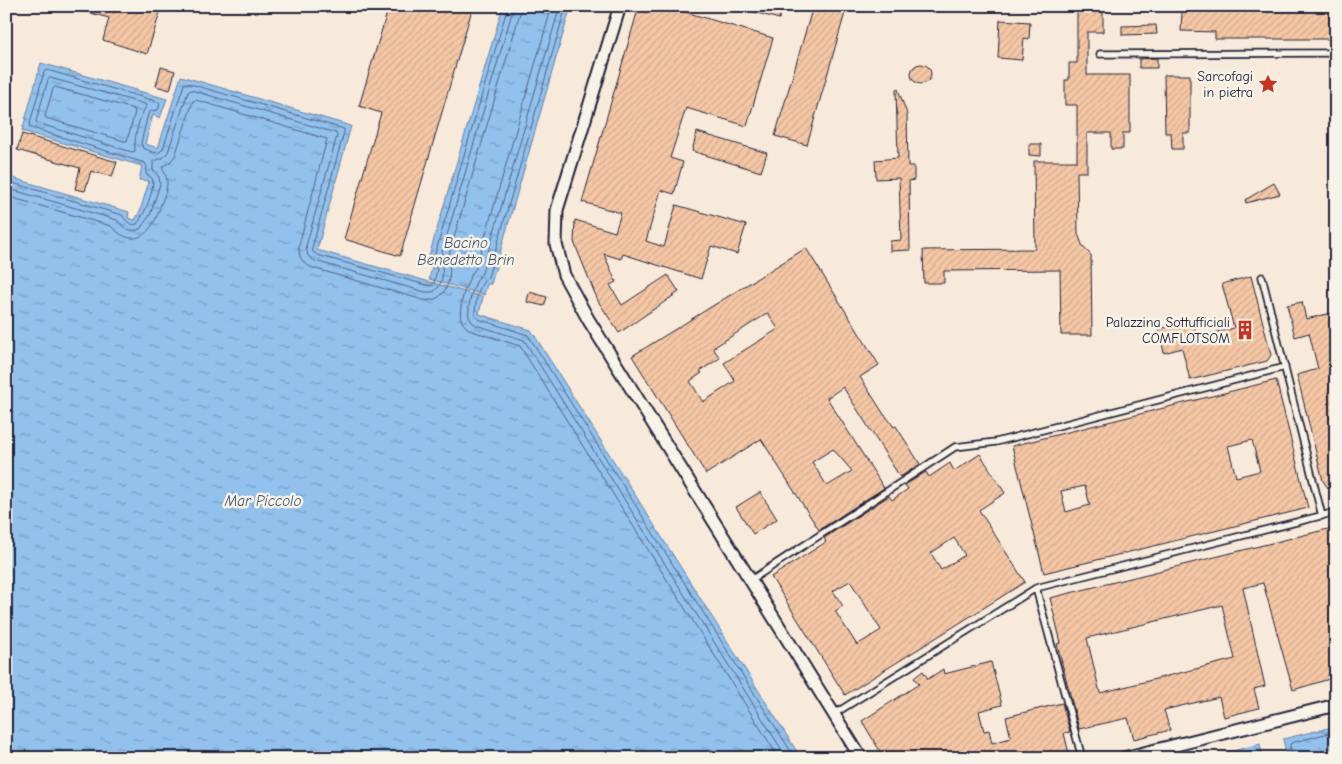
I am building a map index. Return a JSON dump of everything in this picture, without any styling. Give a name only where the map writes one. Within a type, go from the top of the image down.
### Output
[{"type":"street","points":[[620,6],[556,210],[556,244],[564,275],[588,319],[861,758]]},
{"type":"street","points":[[1124,758],[1336,705]]},
{"type":"lane","points":[[1100,54],[1336,53]]},
{"type":"lane","points":[[1262,277],[1322,516]]},
{"type":"lane","points":[[751,580],[955,447],[996,442],[1285,367]]},
{"type":"lane","points":[[834,714],[1036,588],[1336,512]]},
{"type":"lane","points":[[1036,588],[1082,758]]},
{"type":"water","name":"Bacino Benedetto Brin","points":[[503,6],[571,6],[491,284],[487,284],[484,295],[429,279],[432,268],[426,266]]},
{"type":"water","name":"Mar Piccolo","points":[[41,63],[167,99],[160,118],[153,115],[145,144],[158,148],[181,76],[351,126],[317,250],[483,297],[479,314],[531,330],[801,758],[6,758],[6,176],[129,212],[128,218],[135,220],[140,211],[149,181],[139,180],[142,166],[22,131]]},
{"type":"water","points":[[1336,726],[1336,758],[1287,758],[1283,739]]},
{"type":"water","points":[[1260,744],[1263,758],[1205,758]]},
{"type":"building","points":[[77,6],[162,6],[147,54],[103,40],[109,18],[76,9]]},
{"type":"building","points":[[389,6],[473,6],[400,256],[344,239],[381,113],[359,106]]},
{"type":"building","points":[[639,6],[665,6],[773,38],[747,126],[686,108],[670,158],[683,162],[674,194],[661,190],[646,241],[664,247],[676,205],[746,225],[737,254],[711,246],[701,279],[623,254],[621,259],[604,254],[616,282],[610,285],[622,305],[668,275],[679,292],[619,333],[598,301],[574,242],[575,220],[615,232],[621,213],[582,202]]},
{"type":"building","points":[[743,6],[783,6],[779,19],[743,9]]},
{"type":"building","points":[[813,6],[847,6],[807,145],[775,136]]},
{"type":"building","points":[[1077,6],[1086,6],[1086,12],[1103,12],[1103,32],[1087,32],[1087,75],[1130,75],[1130,133],[1123,133],[1123,149],[1111,149],[1111,133],[1087,133],[1087,172],[1077,172],[1078,234],[1083,247],[1091,255],[1092,335],[1061,335],[1060,270],[944,271],[944,283],[924,283],[923,250],[1035,249],[1034,161],[1077,161],[1077,105],[1065,105],[1065,80],[1069,80],[1069,63],[1077,63]]},
{"type":"building","points":[[1329,10],[1330,39],[1215,39],[1215,32],[1181,31],[1182,11]]},
{"type":"building","points":[[1000,20],[1030,22],[1029,39],[1024,38],[1022,60],[998,58]]},
{"type":"building","points":[[1156,25],[1157,34],[1122,35],[1122,26]]},
{"type":"building","points":[[1157,58],[1157,68],[1139,68],[1139,59]]},
{"type":"building","points":[[917,64],[925,64],[931,70],[931,78],[925,84],[917,84],[911,78],[911,70]]},
{"type":"building","points":[[161,67],[175,71],[170,90],[156,86]]},
{"type":"building","points":[[1164,75],[1190,75],[1190,133],[1183,133],[1183,149],[1172,149],[1171,133],[1165,133]]},
{"type":"building","points":[[898,89],[907,114],[908,166],[914,166],[914,180],[909,181],[910,250],[890,251],[890,241],[901,240],[899,178],[876,179],[875,160],[898,158],[896,90]]},
{"type":"building","points":[[697,132],[767,153],[761,172],[692,151]]},
{"type":"building","points":[[22,134],[117,162],[112,177],[91,171],[85,191],[75,189],[80,168],[17,150]]},
{"type":"building","points":[[1029,144],[1041,144],[1041,156],[1029,155]]},
{"type":"building","points":[[1274,183],[1280,194],[1246,203],[1245,200]]},
{"type":"building","points":[[806,248],[879,365],[860,377],[885,416],[894,427],[896,426],[920,464],[900,477],[843,387],[827,398],[884,488],[819,530],[761,439],[706,474],[632,356]],"holes":[[[768,313],[778,329],[724,363],[735,381],[703,402],[690,381],[702,373],[700,371],[720,358],[713,348]],[[833,449],[852,471],[827,486],[812,462]]]},
{"type":"building","name":"Palazzina Sottufficiali COMFLOTSOM","points":[[1251,276],[1271,355],[1267,361],[1190,380],[1182,348],[1164,353],[1159,329],[1193,321],[1197,337],[1234,328],[1222,284]]},
{"type":"building","points":[[529,292],[547,297],[544,306],[527,302]]},
{"type":"building","points":[[1302,302],[1306,319],[1336,312],[1336,485],[1328,488],[1323,481],[1297,375],[1318,369],[1309,333],[1295,337],[1287,305]]},
{"type":"building","points":[[1276,380],[1308,508],[1044,573],[1012,446]],"holes":[[[1252,440],[1260,471],[1236,477],[1228,446]],[[1085,486],[1090,505],[1066,512],[1061,491]]]},
{"type":"building","points":[[980,454],[1005,493],[979,510],[1025,582],[845,695],[771,577],[826,542],[824,538],[889,496],[892,500],[908,489],[905,485],[926,472],[929,477],[950,463],[954,471]],"holes":[[[954,538],[965,555],[941,570],[931,553]],[[850,581],[881,630],[857,645],[835,611],[843,606],[833,591]]]},
{"type":"building","points":[[760,492],[777,519],[753,534],[736,507]]},
{"type":"building","points":[[1336,527],[1336,677],[1293,690],[1263,583],[1243,588],[1265,686],[1254,689],[1259,708],[1224,717],[1219,697],[1164,710],[1170,730],[1134,739],[1128,718],[1079,729],[1057,644],[1061,643],[1050,598]],"holes":[[[1222,605],[1235,659],[1100,693],[1087,638]]]},
{"type":"building","points":[[991,662],[1002,705],[979,711],[984,731],[989,730],[992,743],[1011,738],[1006,717],[1062,703],[1070,732],[1064,733],[1070,758],[884,758],[862,721],[919,684],[914,678],[923,671],[928,679],[943,669],[944,674]]},
{"type":"place","name":"Sarcofagi in pietra","points":[[1268,84]]},
{"type":"place","name":"Palazzina Sottufficiali COMFLOTSOM","points":[[1245,330]]}]
